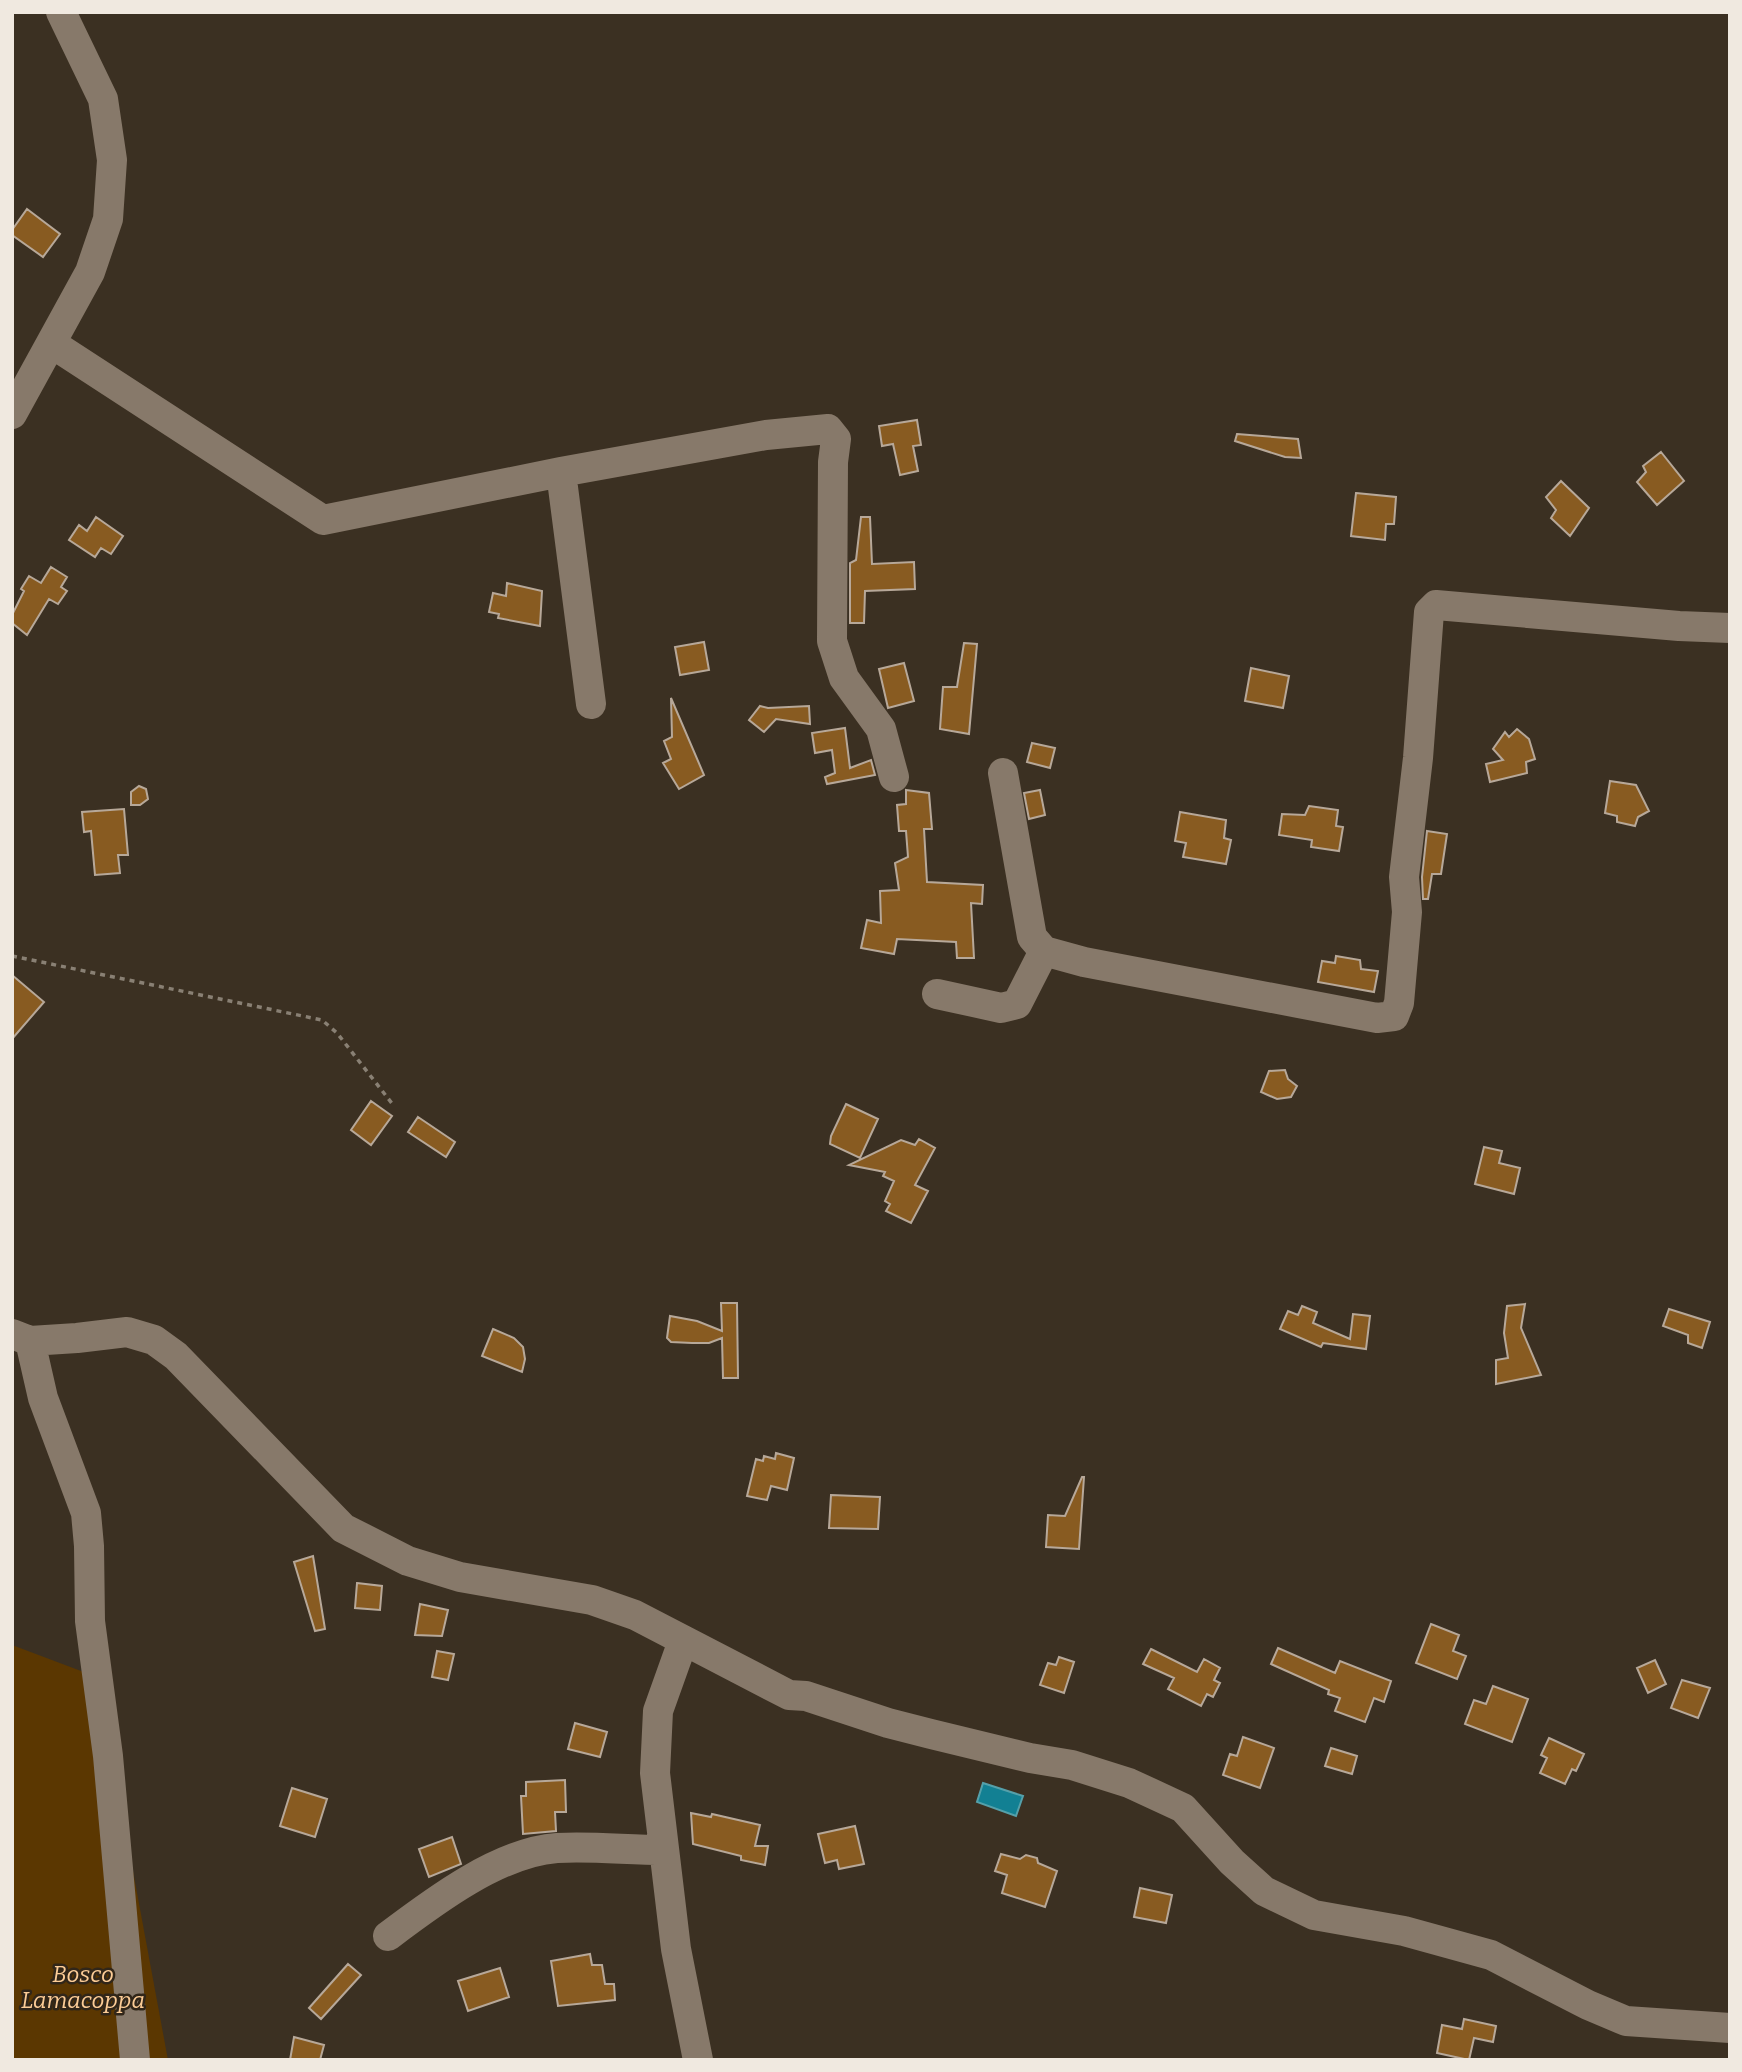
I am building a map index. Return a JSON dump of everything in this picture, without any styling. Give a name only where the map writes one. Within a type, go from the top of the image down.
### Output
[{"type":"street","points":[[12,414],[90,272],[108,219],[112,160],[103,99],[61,12]]},
{"type":"street","points":[[51,343],[323,520],[561,472],[766,435],[828,429],[836,439],[833,462],[832,640],[844,678],[881,729],[894,777]]},
{"type":"street","points":[[561,472],[591,704]]},
{"type":"street","points":[[1003,773],[1031,937],[1044,951],[1084,962],[1377,1018],[1394,1016],[1399,1003],[1407,912],[1404,877],[1418,758],[1429,612],[1436,605],[1730,628]]},
{"type":"street","points":[[937,994],[1000,1008],[1017,1004],[1044,951]]},
{"type":"street","points":[[135,2060],[108,1756],[90,1621],[86,1514],[21,1338],[77,1338],[127,1332],[154,1340],[176,1356],[344,1528],[408,1561],[460,1577],[592,1600],[635,1615],[789,1695],[806,1696],[888,1723],[1030,1758],[1072,1765],[1129,1783],[1183,1808],[1232,1862],[1264,1891],[1314,1915],[1404,1931],[1491,1955],[1588,2005],[1626,2021],[1730,2028]]},
{"type":"street","points":[[683,1641],[658,1711],[654,1773],[676,1949],[698,2060]]},
{"type":"street","points":[[388,1936],[439,1897],[516,1857],[555,1848],[664,1850]]},
{"type":"path","points":[[12,957],[322,1020],[337,1033],[394,1106]]},
{"type":"green space","name":"Bosco Lamacoppa","points":[[12,1645],[97,1677],[168,2060],[12,2060]]},
{"type":"water","points":[[983,1783],[1023,1796],[1016,1816],[977,1802]]},
{"type":"building","points":[[27,209],[60,234],[43,257],[12,235],[12,230]]},
{"type":"building","points":[[917,420],[921,445],[913,446],[918,471],[900,475],[893,444],[882,446],[879,426]]},
{"type":"building","points":[[1237,434],[1298,439],[1301,458],[1285,457],[1235,441]]},
{"type":"building","points":[[1661,452],[1684,481],[1657,505],[1637,482],[1646,472],[1643,466]]},
{"type":"building","points":[[1561,481],[1589,508],[1570,536],[1551,518],[1556,510],[1546,497]]},
{"type":"building","points":[[1356,493],[1396,497],[1394,524],[1386,524],[1385,540],[1351,536]]},
{"type":"building","points":[[96,517],[123,536],[111,554],[101,548],[95,557],[69,540],[79,525],[87,531]]},
{"type":"building","points":[[861,517],[870,517],[872,564],[914,562],[915,589],[865,591],[864,623],[850,623],[850,563],[856,560]]},
{"type":"building","points":[[51,567],[67,577],[61,587],[67,591],[58,604],[49,599],[27,635],[12,623],[12,615],[24,591],[21,589],[29,576],[41,583]]},
{"type":"building","points":[[507,583],[542,591],[540,626],[498,618],[499,614],[489,612],[493,593],[506,596]]},
{"type":"building","points":[[704,642],[709,670],[680,675],[675,647]]},
{"type":"building","points":[[964,643],[977,644],[969,734],[940,729],[943,687],[957,687]]},
{"type":"building","points":[[904,663],[914,701],[888,708],[879,669]]},
{"type":"building","points":[[1251,668],[1289,676],[1283,708],[1245,701]]},
{"type":"building","points":[[671,698],[704,775],[679,789],[663,763],[671,759],[664,741],[672,737]]},
{"type":"building","points":[[760,706],[809,706],[810,724],[776,719],[764,732],[749,720]]},
{"type":"building","points":[[845,728],[850,768],[871,760],[875,775],[827,784],[825,777],[835,773],[832,750],[815,753],[812,733]]},
{"type":"building","points":[[1517,729],[1529,739],[1535,759],[1526,762],[1527,773],[1490,782],[1486,764],[1503,760],[1493,749],[1505,732],[1509,737]]},
{"type":"building","points":[[1032,743],[1055,748],[1050,768],[1027,762]]},
{"type":"building","points":[[1610,781],[1636,785],[1649,811],[1638,817],[1635,826],[1617,822],[1617,816],[1605,813]]},
{"type":"building","points":[[139,786],[146,789],[148,799],[140,805],[131,805],[131,792]]},
{"type":"building","points":[[906,790],[929,793],[932,829],[924,829],[927,882],[983,885],[982,904],[971,903],[974,958],[957,958],[956,942],[897,939],[894,954],[861,948],[867,920],[881,923],[880,891],[899,890],[895,863],[908,857],[906,831],[899,831],[897,805],[906,804]]},
{"type":"building","points":[[1040,790],[1045,815],[1029,819],[1024,793]]},
{"type":"building","points":[[1309,806],[1338,810],[1336,826],[1343,827],[1339,851],[1311,847],[1312,840],[1279,835],[1282,814],[1305,815]]},
{"type":"building","points":[[124,809],[128,855],[118,855],[120,873],[95,875],[91,831],[84,832],[82,812]]},
{"type":"building","points":[[1180,812],[1226,820],[1224,838],[1231,840],[1226,864],[1183,857],[1186,843],[1175,841]]},
{"type":"building","points":[[1427,831],[1447,834],[1441,874],[1432,874],[1428,899],[1423,899],[1422,877]]},
{"type":"building","points":[[1336,956],[1360,960],[1361,969],[1378,971],[1374,992],[1318,982],[1322,961],[1335,963]]},
{"type":"building","points":[[12,975],[44,1002],[12,1039]]},
{"type":"building","points":[[1285,1070],[1288,1079],[1297,1086],[1291,1097],[1277,1099],[1261,1092],[1269,1071]]},
{"type":"building","points":[[371,1101],[392,1116],[371,1145],[351,1130]]},
{"type":"building","points":[[846,1104],[878,1119],[860,1158],[830,1144]]},
{"type":"building","points":[[418,1117],[455,1142],[446,1157],[408,1132]]},
{"type":"building","points":[[919,1139],[935,1148],[915,1185],[928,1191],[911,1223],[886,1211],[890,1204],[885,1201],[894,1181],[883,1176],[885,1172],[849,1165],[901,1140],[915,1145]]},
{"type":"building","points":[[1484,1147],[1502,1151],[1499,1163],[1520,1168],[1514,1194],[1475,1184]]},
{"type":"building","points":[[721,1303],[737,1303],[738,1378],[723,1378],[722,1338],[709,1343],[692,1343],[671,1342],[667,1338],[670,1316],[697,1321],[722,1331]]},
{"type":"building","points":[[1525,1304],[1521,1328],[1541,1375],[1496,1384],[1496,1360],[1508,1358],[1504,1333],[1507,1306]]},
{"type":"building","points":[[1302,1306],[1317,1312],[1313,1323],[1350,1339],[1353,1314],[1370,1316],[1366,1349],[1323,1343],[1321,1347],[1280,1329],[1288,1311],[1298,1315]]},
{"type":"building","points":[[1669,1309],[1710,1322],[1702,1348],[1688,1343],[1688,1335],[1663,1326]]},
{"type":"building","points":[[493,1329],[514,1338],[523,1347],[525,1359],[522,1372],[482,1356]]},
{"type":"building","points":[[776,1453],[794,1458],[787,1490],[771,1486],[767,1500],[747,1496],[756,1459],[763,1461],[764,1456],[775,1459]]},
{"type":"building","points":[[1082,1477],[1079,1549],[1046,1547],[1048,1515],[1065,1516]]},
{"type":"building","points":[[831,1495],[880,1497],[878,1529],[829,1528]]},
{"type":"building","points":[[313,1556],[325,1629],[315,1631],[294,1562]]},
{"type":"building","points":[[357,1583],[382,1586],[380,1610],[355,1608]]},
{"type":"building","points":[[420,1604],[448,1610],[442,1636],[415,1635]]},
{"type":"building","points":[[1431,1624],[1459,1635],[1453,1651],[1466,1656],[1457,1679],[1416,1663]]},
{"type":"building","points":[[1278,1648],[1335,1673],[1340,1661],[1391,1681],[1384,1702],[1374,1698],[1365,1722],[1335,1711],[1340,1698],[1328,1694],[1329,1690],[1271,1664]]},
{"type":"building","points":[[1151,1649],[1197,1672],[1204,1659],[1220,1668],[1214,1680],[1220,1683],[1213,1697],[1207,1694],[1201,1706],[1168,1689],[1174,1678],[1143,1664]]},
{"type":"building","points":[[437,1651],[454,1654],[448,1680],[432,1677]]},
{"type":"building","points":[[1059,1657],[1074,1662],[1064,1693],[1040,1685],[1048,1663],[1056,1665]]},
{"type":"building","points":[[1655,1660],[1666,1684],[1648,1693],[1637,1668]]},
{"type":"building","points":[[1682,1680],[1710,1688],[1698,1718],[1671,1708]]},
{"type":"building","points":[[1493,1686],[1528,1699],[1512,1742],[1465,1724],[1474,1700],[1486,1704]]},
{"type":"building","points":[[575,1723],[607,1732],[600,1757],[568,1749]]},
{"type":"building","points":[[1243,1737],[1274,1748],[1260,1788],[1223,1775],[1230,1754],[1237,1756]]},
{"type":"building","points":[[1549,1738],[1584,1754],[1576,1771],[1572,1769],[1565,1784],[1540,1773],[1547,1758],[1541,1755]]},
{"type":"building","points":[[1331,1748],[1357,1756],[1352,1774],[1325,1766]]},
{"type":"building","points":[[565,1780],[566,1812],[555,1812],[556,1831],[523,1834],[521,1796],[526,1796],[526,1782]]},
{"type":"building","points":[[292,1788],[327,1799],[315,1837],[280,1826]]},
{"type":"building","points":[[691,1813],[711,1817],[712,1814],[760,1825],[755,1846],[768,1846],[765,1865],[693,1844]]},
{"type":"building","points":[[855,1826],[864,1864],[839,1869],[837,1860],[825,1863],[818,1834]]},
{"type":"building","points":[[452,1837],[461,1864],[429,1877],[419,1849]]},
{"type":"building","points":[[1001,1854],[1020,1859],[1026,1855],[1037,1858],[1038,1863],[1057,1871],[1045,1907],[1002,1893],[1007,1875],[995,1871]]},
{"type":"building","points":[[1140,1888],[1172,1895],[1166,1923],[1134,1917]]},
{"type":"building","points":[[590,1954],[592,1965],[602,1965],[605,1984],[614,1984],[615,2000],[558,2006],[551,1961]]},
{"type":"building","points":[[348,1964],[361,1975],[321,2019],[309,2008]]},
{"type":"building","points":[[500,1968],[509,1997],[468,2011],[458,1981]]},
{"type":"building","points":[[1464,2019],[1496,2026],[1493,2042],[1474,2038],[1469,2060],[1437,2053],[1442,2025],[1462,2029]]},
{"type":"building","points":[[294,2037],[324,2045],[320,2060],[290,2060]]}]
